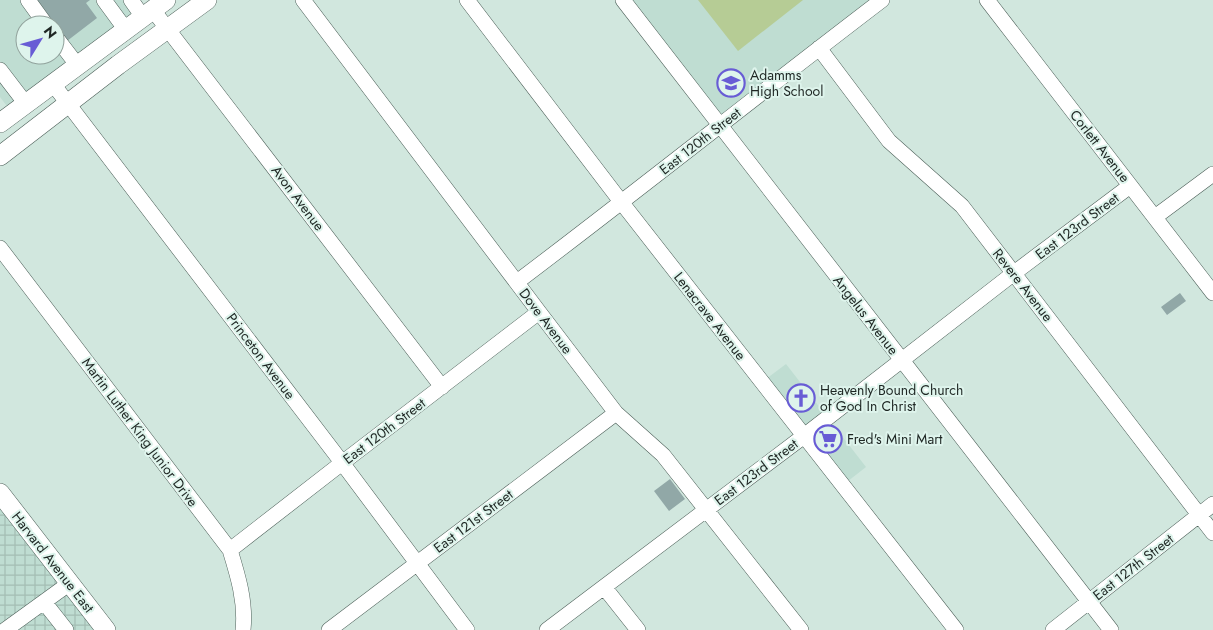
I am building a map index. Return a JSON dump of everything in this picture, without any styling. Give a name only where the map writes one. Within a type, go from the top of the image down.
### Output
[{"type":"main road","points":[[0,156],[206,0]]},
{"type":"main road","points":[[0,123],[154,9]]},
{"type":"main road","name":"Harvard Avenue East","points":[[0,493],[106,630]]},
{"type":"street","points":[[28,0],[39,15]]},
{"type":"street","points":[[104,0],[126,30]]},
{"type":"street","name":"Avon Avenue","points":[[130,0],[154,9],[442,387]]},
{"type":"street","name":"Dove Avenue","points":[[303,0],[616,413],[663,455],[801,630]]},
{"type":"street","name":"Lenacrave Avenue","points":[[467,0],[622,203],[956,630]]},
{"type":"street","name":"Angelus Avenue","points":[[623,0],[1112,630]]},
{"type":"street","name":"East 120th Street","points":[[517,282],[622,203],[882,0]]},
{"type":"street","name":"Corlett Avenue","points":[[987,0],[1213,293]]},
{"type":"street","name":"Revere Avenue","points":[[819,48],[889,140],[962,206],[1213,534]]},
{"type":"street","points":[[65,49],[78,66]]},
{"type":"street","points":[[0,70],[26,104]]},
{"type":"street","name":"Princeton Avenue","points":[[53,84],[467,630]]},
{"type":"street","points":[[1155,217],[1213,174]]},
{"type":"street","name":"East 123rd Street","points":[[547,630],[1130,186]]},
{"type":"street","name":"Martin Luther King Junior Drive","points":[[0,248],[230,550],[241,587],[244,617],[243,630]]},
{"type":"street","name":"East 120th Street","points":[[230,550],[539,312]]},
{"type":"street","name":"East 121st Street","points":[[329,630],[616,413]]},
{"type":"street","name":"East 127th Street","points":[[1053,630],[1213,504]]},
{"type":"street","points":[[5,630],[70,583]]},
{"type":"street","points":[[604,586],[638,630]]},
{"type":"street","points":[[44,602],[66,630]]},
{"type":"shaded area","points":[[0,0],[130,0],[143,17],[13,114],[0,97]]},
{"type":"shaded area","name":"Adamms High School","points":[[623,0],[882,0],[720,126]]},
{"type":"shaded area","points":[[786,364],[866,467],[843,485],[762,382]]},
{"type":"shaded area","points":[[0,507],[95,630],[0,630]]},
{"type":"green space","points":[[698,0],[803,0],[738,51]]},
{"type":"building","points":[[35,0],[90,0],[86,3],[97,18],[67,41],[65,38],[65,15],[45,15]]},
{"type":"building","points":[[1180,293],[1186,301],[1167,315],[1161,307]]},
{"type":"building","name":"Heavenly Bound Church of God In Christ","points":[[799,387],[811,402],[802,409],[790,394]]},
{"type":"building","points":[[670,479],[685,499],[669,511],[654,491]]},
{"type":"place","name":"Adamms High School","points":[[731,83]]},
{"type":"place","name":"Heavenly Bound Church of God In Christ","points":[[801,398]]},
{"type":"place","name":"Fred's Mini Mart","points":[[828,439]]}]
